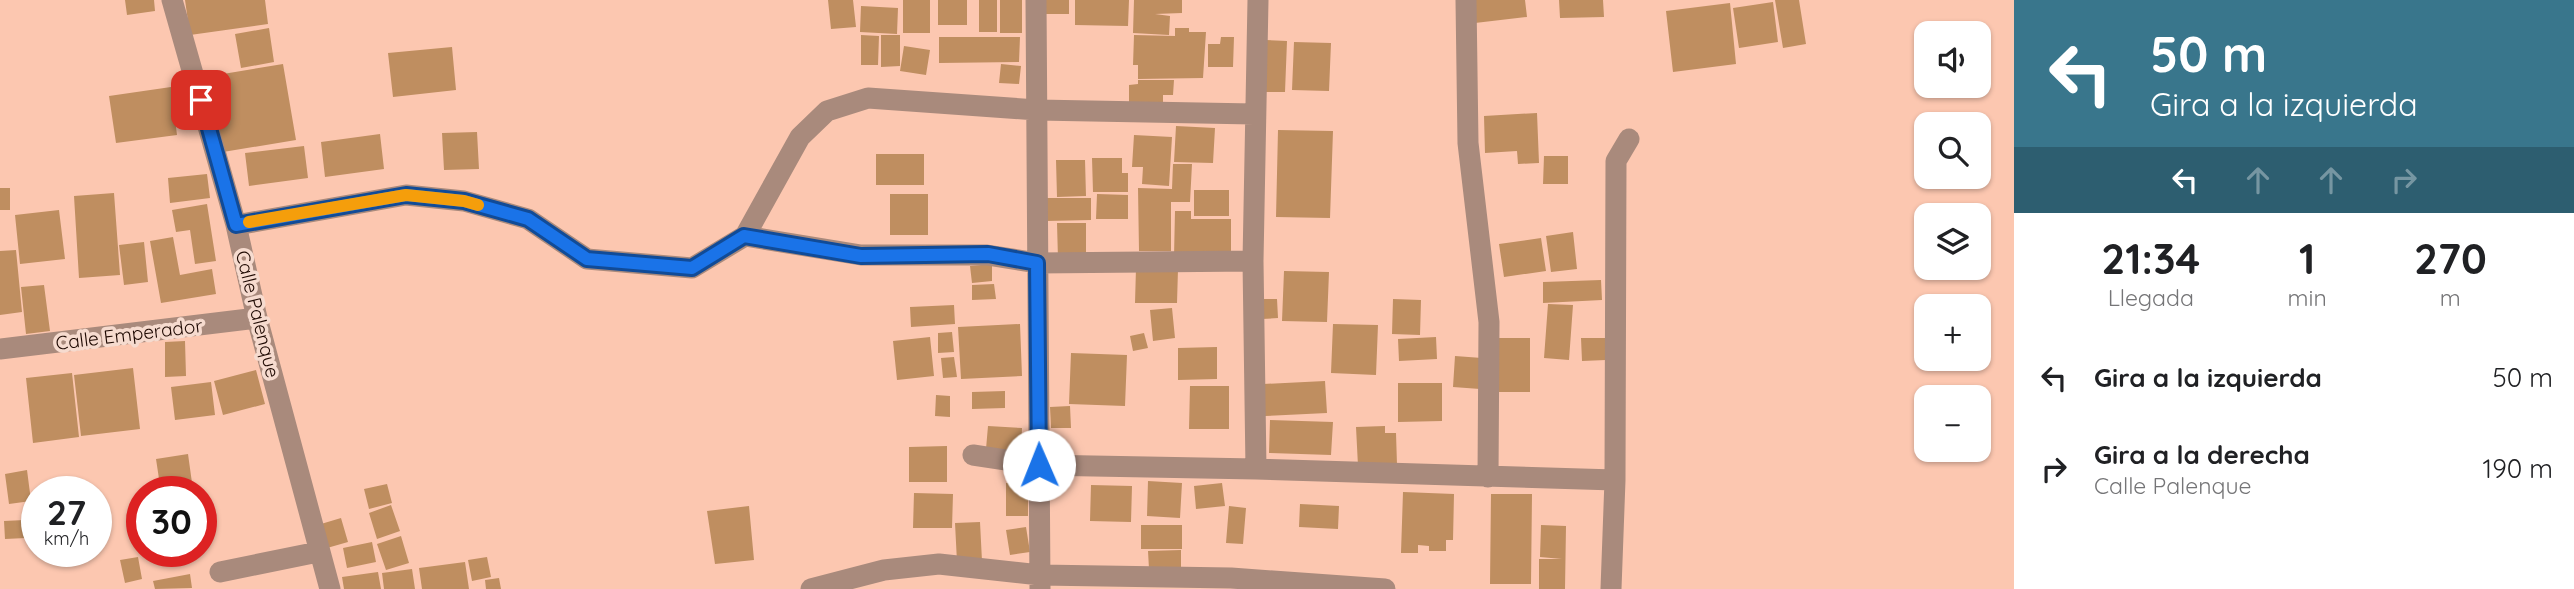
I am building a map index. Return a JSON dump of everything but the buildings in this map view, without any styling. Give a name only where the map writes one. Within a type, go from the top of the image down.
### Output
[{"type":"street","name":"Calle Palenque","points":[[172,0],[236,225],[257,318],[330,589]]},
{"type":"street","points":[[1036,0],[1040,582]]},
{"type":"street","points":[[1256,469],[1253,261],[1258,0]]},
{"type":"street","points":[[1466,0],[1468,143],[1489,322],[1488,477]]},
{"type":"street","points":[[236,225],[406,195],[464,201],[528,219],[587,259],[692,268],[744,236],[800,136],[827,111],[868,98],[1037,110],[1254,114]]},
{"type":"street","points":[[1611,589],[1615,480],[1616,161],[1629,139]]},
{"type":"street","points":[[744,236],[861,256],[988,254],[1037,263],[1253,261]]},
{"type":"street","name":"Calle Emperador","points":[[0,349],[257,318]]},
{"type":"street","points":[[973,455],[1039,465],[1615,480]]},
{"type":"street","points":[[220,572],[318,552]]},
{"type":"street","points":[[811,589],[884,570],[939,564],[1040,582],[1385,589]]},
{"type":"slow traffic","points":[[249,222],[406,195],[478,205]]},
{"type":"route","points":[[201,100],[236,225],[406,195],[464,201],[528,219],[587,259],[692,268],[744,236],[861,256],[988,254],[1037,263],[1039,465]]}]
